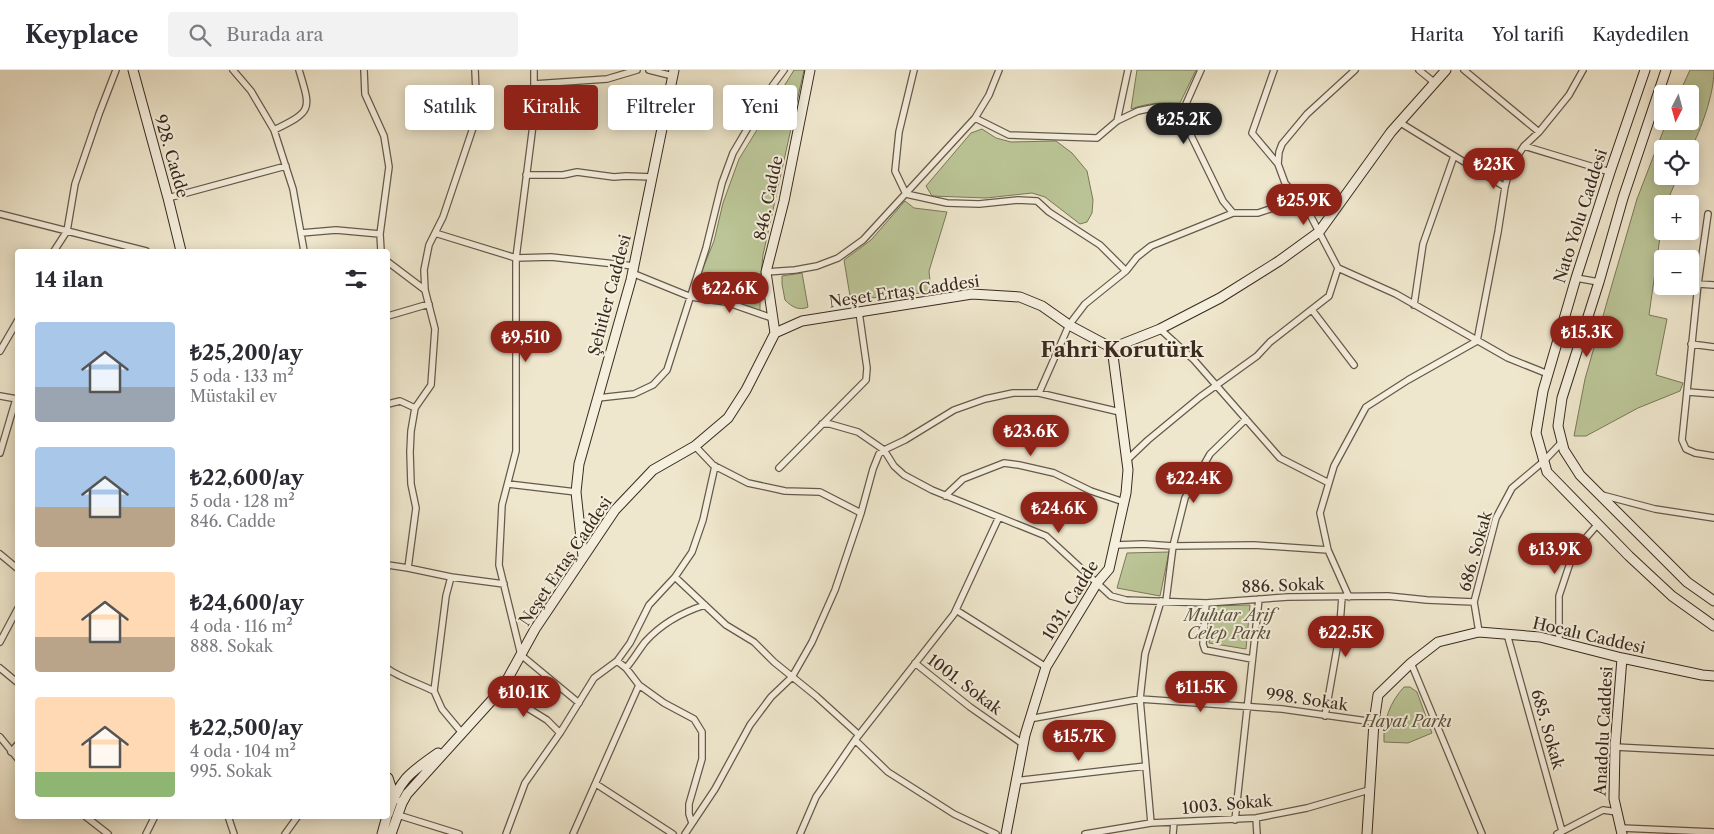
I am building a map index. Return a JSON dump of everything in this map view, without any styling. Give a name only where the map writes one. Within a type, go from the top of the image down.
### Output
[{"type":"main road","name":"928. Cadde","points":[[133,70],[181,249]]},
{"type":"main road","name":"846. Cadde","points":[[774,333],[766,272],[784,201],[810,70]]},
{"type":"main road","points":[[1112,348],[1160,329],[1220,298],[1280,261],[1320,232],[1391,132],[1446,70]]},
{"type":"main road","name":"Nato Yolu Caddesi","points":[[1645,70],[1576,278],[1543,391],[1536,433],[1547,472],[1672,596],[1714,626]]},
{"type":"main road","points":[[1666,70],[1623,198],[1599,282],[1562,398],[1558,426],[1564,450],[1580,475],[1687,582],[1714,601]]},
{"type":"main road","name":"Şehitler Caddesi","points":[[583,557],[576,492],[579,464],[633,270],[673,73]]},
{"type":"main road","name":"Neşet Ertaş Caddesi","points":[[391,834],[407,794],[502,689],[535,629],[615,510],[653,470],[695,446],[728,418],[746,390],[774,333],[802,321],[972,294],[1020,297],[1042,306],[1070,325],[1112,348]]},
{"type":"main road","name":"1031. Cadde","points":[[1006,834],[1023,744],[1046,667],[1097,583],[1110,569],[1124,502],[1128,470],[1112,348]]},
{"type":"main road","name":"Hocalı Caddesi","points":[[1367,834],[1374,722],[1378,695],[1411,663],[1438,642],[1479,632],[1540,637],[1622,658],[1714,676]]},
{"type":"main road","name":"Anadolu Caddesi","points":[[1622,658],[1615,747],[1614,799],[1622,831]]},
{"type":"main road","name":"Neşet Ertaş Caddesi","points":[[390,807],[394,796],[406,777],[452,743]]},
{"type":"main road","points":[[390,784],[399,812]]},
{"type":"main road","name":"Neşet Ertaş Caddesi","points":[[382,834],[386,819]]},
{"type":"street","points":[[55,249],[67,232],[75,184],[98,114],[116,70]]},
{"type":"street","points":[[233,70],[251,91],[274,130],[292,190],[304,249]]},
{"type":"street","points":[[274,130],[296,119],[305,111],[307,98],[299,70]]},
{"type":"street","points":[[364,70],[365,94],[384,136],[389,167],[380,234],[381,249]]},
{"type":"street","points":[[408,568],[416,508],[411,484],[411,431],[415,408],[431,385],[435,328],[426,290],[424,270],[429,245],[443,217],[477,116],[475,70]]},
{"type":"street","points":[[534,70],[534,117],[516,258],[516,450],[502,505],[499,565],[521,655],[579,703]]},
{"type":"street","points":[[534,84],[607,79],[637,70]]},
{"type":"street","points":[[650,70],[673,73]]},
{"type":"street","points":[[598,398],[634,394],[653,384],[667,370],[706,248],[722,183],[732,153],[784,70]]},
{"type":"street","points":[[906,194],[895,171],[899,132],[914,70]]},
{"type":"street","points":[[766,272],[817,266],[838,258],[863,240],[975,118],[989,95],[999,70]]},
{"type":"street","points":[[1117,121],[1128,70]]},
{"type":"street","points":[[1181,115],[1201,70]]},
{"type":"street","points":[[1274,70],[1252,132],[1278,164],[1285,183],[1307,209],[1338,268],[1396,294],[1508,358],[1548,374]]},
{"type":"street","points":[[1278,164],[1282,144],[1307,114],[1355,70]]},
{"type":"street","points":[[1419,70],[1435,83]]},
{"type":"street","points":[[1464,70],[1540,132]]},
{"type":"street","points":[[1349,597],[1328,550],[1320,513],[1334,466],[1366,407],[1408,380],[1476,341],[1498,232],[1504,187],[1510,167],[1524,146],[1540,132],[1569,95],[1583,70]]},
{"type":"street","points":[[975,118],[1009,135],[1097,138],[1117,121],[1138,111],[1157,107],[1181,115],[1223,202],[1233,213]]},
{"type":"street","points":[[1399,122],[1504,187]]},
{"type":"street","points":[[1524,146],[1610,172]]},
{"type":"street","points":[[1414,305],[1423,244],[1454,156]]},
{"type":"street","points":[[168,198],[286,166]]},
{"type":"street","points":[[526,175],[554,175],[577,172],[614,177],[652,177]]},
{"type":"street","points":[[906,194],[947,203],[979,204],[1018,200],[1037,201],[1049,212],[1100,244],[1126,271]]},
{"type":"street","points":[[1039,393],[1070,325],[1085,304],[1126,271],[1151,246],[1233,213],[1258,213],[1288,203],[1307,209]]},
{"type":"street","points":[[0,214],[124,249]]},
{"type":"street","points":[[1699,277],[1708,214]]},
{"type":"street","points":[[301,233],[336,230],[380,234]]},
{"type":"street","points":[[435,233],[516,258],[551,257],[633,270],[691,297],[726,302],[772,318]]},
{"type":"street","points":[[390,263],[426,290]]},
{"type":"street","points":[[1127,460],[1148,440],[1216,385],[1257,356],[1270,342],[1329,296],[1338,268]]},
{"type":"street","points":[[1576,278],[1599,282]]},
{"type":"street","points":[[1699,284],[1714,285]]},
{"type":"street","points":[[1697,295],[1682,440],[1686,449],[1695,453],[1714,456]]},
{"type":"street","points":[[390,315],[429,304]]},
{"type":"street","points":[[1312,310],[1354,365]]},
{"type":"street","points":[[779,468],[866,380],[867,368],[859,312]]},
{"type":"street","points":[[0,351],[15,325]]},
{"type":"street","points":[[1160,329],[1194,360],[1280,458],[1329,483]]},
{"type":"street","points":[[1560,332],[1581,336]]},
{"type":"street","points":[[1691,344],[1714,347]]},
{"type":"street","points":[[1688,392],[1714,394]]},
{"type":"street","points":[[686,834],[715,789],[750,725],[771,697],[792,677],[824,616],[846,560],[879,454],[954,410],[985,398],[1013,393],[1039,393],[1120,412]]},
{"type":"street","points":[[0,396],[15,399]]},
{"type":"street","points":[[390,404],[400,402],[415,408]]},
{"type":"street","points":[[0,453],[15,405]]},
{"type":"street","points":[[1151,823],[1140,699],[1145,654],[1164,601],[1173,546],[1185,498],[1210,454],[1246,419]]},
{"type":"street","name":"886. Sokak","points":[[822,424],[830,424],[858,432],[884,450],[894,466],[904,475],[946,496],[1046,536],[1111,596],[1126,600],[1206,603],[1259,599],[1388,596],[1474,602]]},
{"type":"street","name":"686. Sokak","points":[[1479,632],[1474,602],[1496,518],[1512,488],[1544,461],[1562,442]]},
{"type":"street","points":[[695,446],[715,466],[748,483],[785,491],[820,492],[861,512]]},
{"type":"street","points":[[946,496],[963,478],[1004,463],[1054,473],[1091,491],[1124,502]]},
{"type":"street","points":[[506,834],[525,783],[560,733],[594,678],[617,661],[630,644],[649,605],[675,577],[692,552],[703,520],[715,466]]},
{"type":"street","points":[[508,484],[576,492]]},
{"type":"street","points":[[1600,495],[1654,509],[1714,518]]},
{"type":"street","points":[[800,834],[816,797],[855,740],[956,610],[999,517]]},
{"type":"street","points":[[1559,642],[1559,596],[1577,548],[1598,524]]},
{"type":"street","points":[[1115,545],[1254,545],[1328,550]]},
{"type":"street","points":[[0,554],[15,566]]},
{"type":"street","points":[[390,565],[451,577],[504,584]]},
{"type":"street","points":[[451,577],[446,596],[434,691],[442,709],[462,733]]},
{"type":"street","points":[[675,577],[726,625],[754,642],[774,662],[859,735]]},
{"type":"street","points":[[1326,716],[1339,637],[1342,597]]},
{"type":"street","points":[[1235,820],[1259,599]]},
{"type":"street","points":[[1206,603],[1203,644],[1205,650],[1252,659]]},
{"type":"street","points":[[626,668],[643,644],[657,630],[686,611],[705,605]]},
{"type":"street","points":[[956,610],[1046,667]]},
{"type":"street","points":[[0,642],[15,614]]},
{"type":"street","name":"685. Sokak","points":[[1506,634],[1560,833]]},
{"type":"street","points":[[617,661],[626,668],[639,686],[664,703],[694,719],[702,732],[702,759],[690,804],[689,814],[692,823]]},
{"type":"street","name":"1001. Sokak","points":[[915,663],[970,707],[1023,744]]},
{"type":"street","points":[[1411,663],[1482,834]]},
{"type":"street","points":[[0,668],[15,680]]},
{"type":"street","points":[[390,671],[434,691]]},
{"type":"street","points":[[574,834],[639,686]]},
{"type":"street","points":[[502,689],[547,720],[560,733]]},
{"type":"street","name":"998. Sokak","points":[[1029,719],[1140,699],[1282,709],[1374,722]]},
{"type":"street","points":[[0,738],[15,756]]},
{"type":"street","points":[[855,740],[888,772],[954,814],[996,834]]},
{"type":"street","points":[[11,752],[15,747]]},
{"type":"street","points":[[1615,747],[1714,752]]},
{"type":"street","points":[[1015,781],[1146,766]]},
{"type":"street","points":[[596,784],[673,834]]},
{"type":"street","name":"1003. Sokak","points":[[1085,834],[1151,823],[1256,818],[1307,808],[1369,790]]},
{"type":"street","points":[[1560,833],[1603,810],[1617,812]]},
{"type":"street","points":[[399,812],[459,834]]},
{"type":"street","points":[[1256,818],[1258,834]]},
{"type":"street","points":[[89,819],[108,834]]},
{"type":"street","points":[[146,834],[154,819]]},
{"type":"street","points":[[229,819],[234,834]]},
{"type":"street","points":[[284,834],[296,819]]},
{"type":"street","points":[[1172,834],[1174,822]]},
{"type":"street","points":[[1622,831],[1714,832]]},
{"type":"green space","points":[[794,70],[804,70],[797,102],[797,85],[785,85]]},
{"type":"green space","points":[[1137,70],[1196,70],[1180,103],[1156,103],[1131,109]]},
{"type":"green space","points":[[1690,70],[1714,70],[1709,101],[1702,122],[1698,133],[1695,140],[1660,140],[1664,130],[1699,130],[1699,85],[1683,85]]},
{"type":"green space","points":[[982,129],[996,138],[1011,142],[1056,141],[1072,153],[1087,171],[1093,200],[1092,213],[1087,222],[1080,224],[1045,197],[1032,193],[986,198],[932,196],[926,186],[971,133]]},
{"type":"green space","points":[[757,130],[791,130],[763,255],[760,311],[752,311],[698,292],[701,273],[714,241],[723,203],[739,159]]},
{"type":"green space","points":[[1654,155],[1654,185],[1674,185],[1670,195],[1654,195],[1654,240],[1660,240],[1658,250],[1654,250],[1654,280],[1649,315],[1667,319],[1656,375],[1683,383],[1680,391],[1638,408],[1586,436],[1574,436],[1585,379],[1637,199]]},
{"type":"green space","points":[[905,201],[914,208],[947,212],[929,271],[931,292],[851,302],[844,260],[871,240]]},
{"type":"green space","points":[[802,273],[808,307],[802,309],[793,306],[785,300],[782,276]]},
{"type":"green space","points":[[1169,552],[1160,596],[1117,588],[1127,553]]},
{"type":"green space","name":"Muhtar Arif Celep Parkı","points":[[1250,605],[1246,649],[1209,643],[1212,606]]},
{"type":"green space","name":"Hayat Parkı","points":[[1404,687],[1410,687],[1417,692],[1432,733],[1408,743],[1384,742],[1388,712]]},
{"type":"district","name":"Fahri Korutürk","points":[[1122,349]]}]
